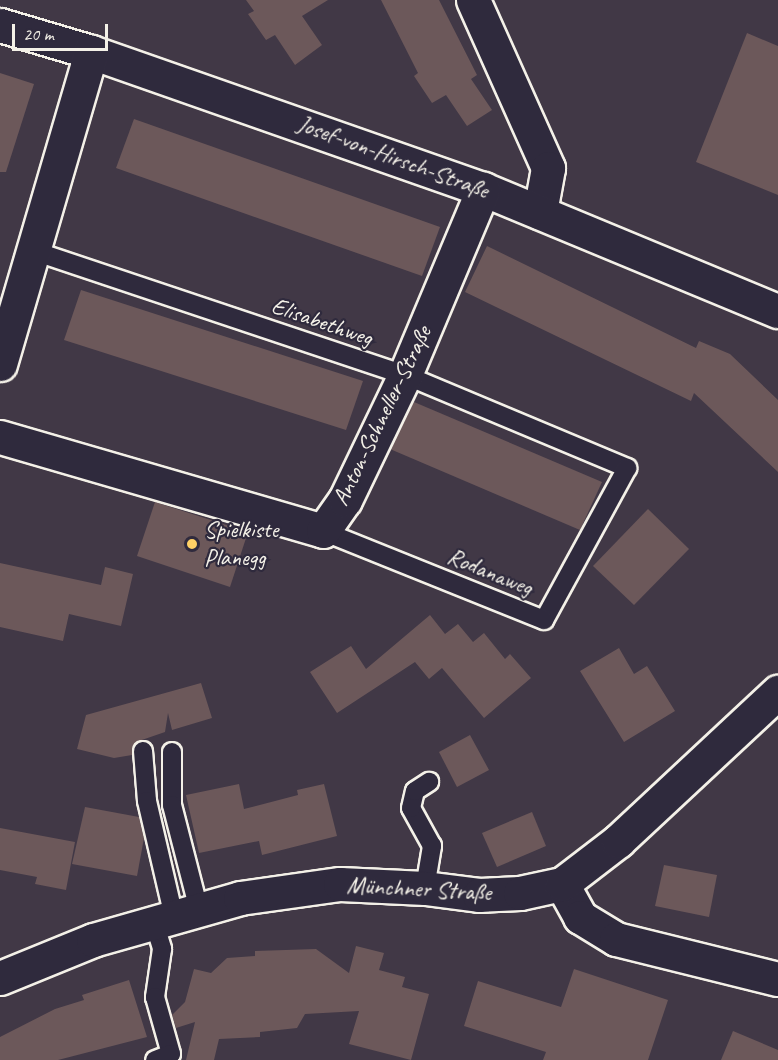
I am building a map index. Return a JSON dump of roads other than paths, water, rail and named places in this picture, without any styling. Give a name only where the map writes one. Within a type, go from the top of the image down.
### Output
[{"type":"street","points":[[474,0],[548,168],[540,212]]},
{"type":"street","name":"Josef-von-Hirsch-Straße","points":[[0,25],[92,52],[483,189],[778,311]]},
{"type":"street","points":[[0,364],[31,250],[92,52]]},
{"type":"street","name":"Anton-Schneller-Straße","points":[[0,437],[323,531],[345,500],[405,375],[483,189]]},
{"type":"street","name":"Münchner Straße","points":[[0,978],[93,940],[240,898],[340,884],[425,888],[479,895],[520,893],[562,884],[618,842],[778,692]]},
{"type":"street","points":[[562,884],[580,917],[616,939],[778,979]]},
{"type":"lane","name":"Elisabethweg","points":[[31,250],[405,375],[627,468]]},
{"type":"lane","name":"Rodanaweg","points":[[323,531],[544,620],[627,468]]},
{"type":"lane","points":[[143,751],[147,801],[175,917]]},
{"type":"lane","points":[[155,1060],[171,1054],[155,997],[162,949],[175,917],[172,752]]},
{"type":"lane","points":[[425,888],[432,846],[411,808],[415,791],[429,782]]},
{"type":"place","name":"Spielkiste Planegg","points":[[192,544]]}]
